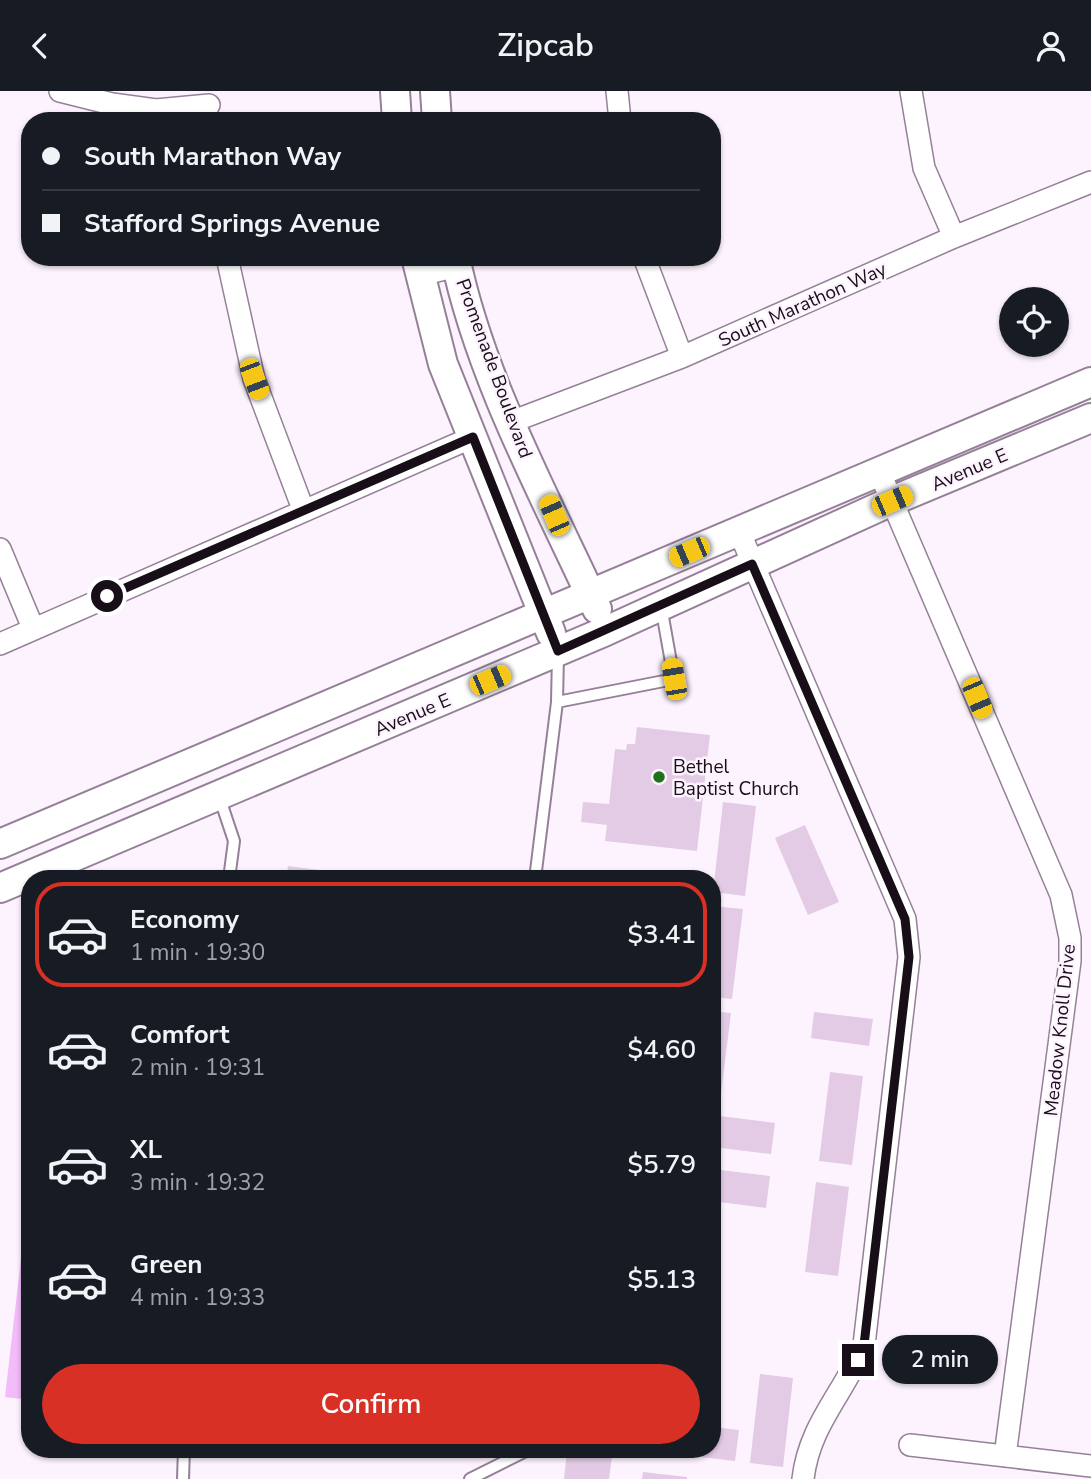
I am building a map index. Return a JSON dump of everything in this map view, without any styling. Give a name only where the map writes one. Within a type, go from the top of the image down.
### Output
[{"type":"street","points":[[60,91],[112,104],[156,110],[210,106]]},
{"type":"street","points":[[395,91],[396,112]]},
{"type":"street","points":[[435,91],[436,112]]},
{"type":"street","points":[[617,91],[619,112]]},
{"type":"street","points":[[911,91],[924,168],[954,237]]},
{"type":"street","name":"South Marathon Way","points":[[511,422],[682,357],[954,237],[1091,182]]},
{"type":"street","points":[[229,266],[254,379],[303,509]]},
{"type":"street","points":[[418,266],[443,364],[558,651]]},
{"type":"street","name":"Promenade Boulevard","points":[[457,266],[470,315],[511,422],[606,631]]},
{"type":"street","points":[[648,266],[682,357]]},
{"type":"street","name":"Avenue E","points":[[0,844],[1091,383]]},
{"type":"street","name":"Avenue E","points":[[43,870],[606,631],[892,501],[1091,418]]},
{"type":"street","points":[[0,644],[303,509],[473,437]]},
{"type":"street","name":"Meadow Knoll Drive","points":[[879,471],[1061,895],[1070,938],[1070,961],[1005,1456]]},
{"type":"street","points":[[739,531],[905,919],[909,939],[905,1003],[864,1345],[852,1375],[814,1431],[803,1479]]},
{"type":"street","points":[[0,549],[33,628]]},
{"type":"street","points":[[204,759],[219,796]]},
{"type":"street","name":"Avenue E","points":[[0,888],[21,879]]},
{"type":"street","points":[[910,1445],[1091,1466]]},
{"type":"lane","points":[[557,702],[674,679],[661,607]]},
{"type":"lane","points":[[536,870],[557,702],[558,651]]},
{"type":"lane","points":[[219,796],[234,841],[230,870]]},
{"type":"lane","points":[[183,1479],[184,1458]]},
{"type":"lane","points":[[470,1479],[512,1458]]},
{"type":"shaded area","points":[[21,1258],[21,1399],[5,1397]]},
{"type":"building","name":"Bethel Baptist Church","points":[[637,727],[710,735],[697,851],[605,841],[607,825],[581,822],[583,802],[609,804],[615,749],[626,750],[627,744],[635,744]]},
{"type":"building","points":[[723,802],[756,806],[745,896],[721,893],[721,870],[715,870]]},
{"type":"building","points":[[805,825],[839,902],[808,915],[775,838]]},
{"type":"building","points":[[288,866],[319,870],[287,870]]},
{"type":"building","points":[[721,907],[743,909],[732,999],[721,998]]},
{"type":"building","points":[[721,1012],[731,1013],[721,1094]]},
{"type":"building","points":[[814,1012],[873,1019],[869,1046],[811,1038]]},
{"type":"building","points":[[830,1072],[863,1076],[852,1165],[819,1161]]},
{"type":"building","points":[[721,1116],[775,1123],[771,1154],[721,1148]]},
{"type":"building","points":[[721,1170],[770,1176],[766,1208],[721,1202]]},
{"type":"building","points":[[816,1182],[849,1187],[838,1276],[805,1272]]},
{"type":"building","points":[[760,1374],[793,1378],[783,1467],[750,1463]]},
{"type":"building","points":[[721,1428],[739,1430],[735,1461],[709,1458],[721,1458]]},
{"type":"building","points":[[566,1458],[612,1458],[609,1479],[564,1479]]},
{"type":"building","points":[[643,1472],[687,1477],[687,1479],[642,1479]]},
{"type":"place","name":"Bethel Baptist Church","points":[[659,777]]},
{"type":"route","points":[[107,596],[473,437],[558,651],[752,564],[905,919],[909,939],[905,1003],[864,1345],[858,1360]]}]
